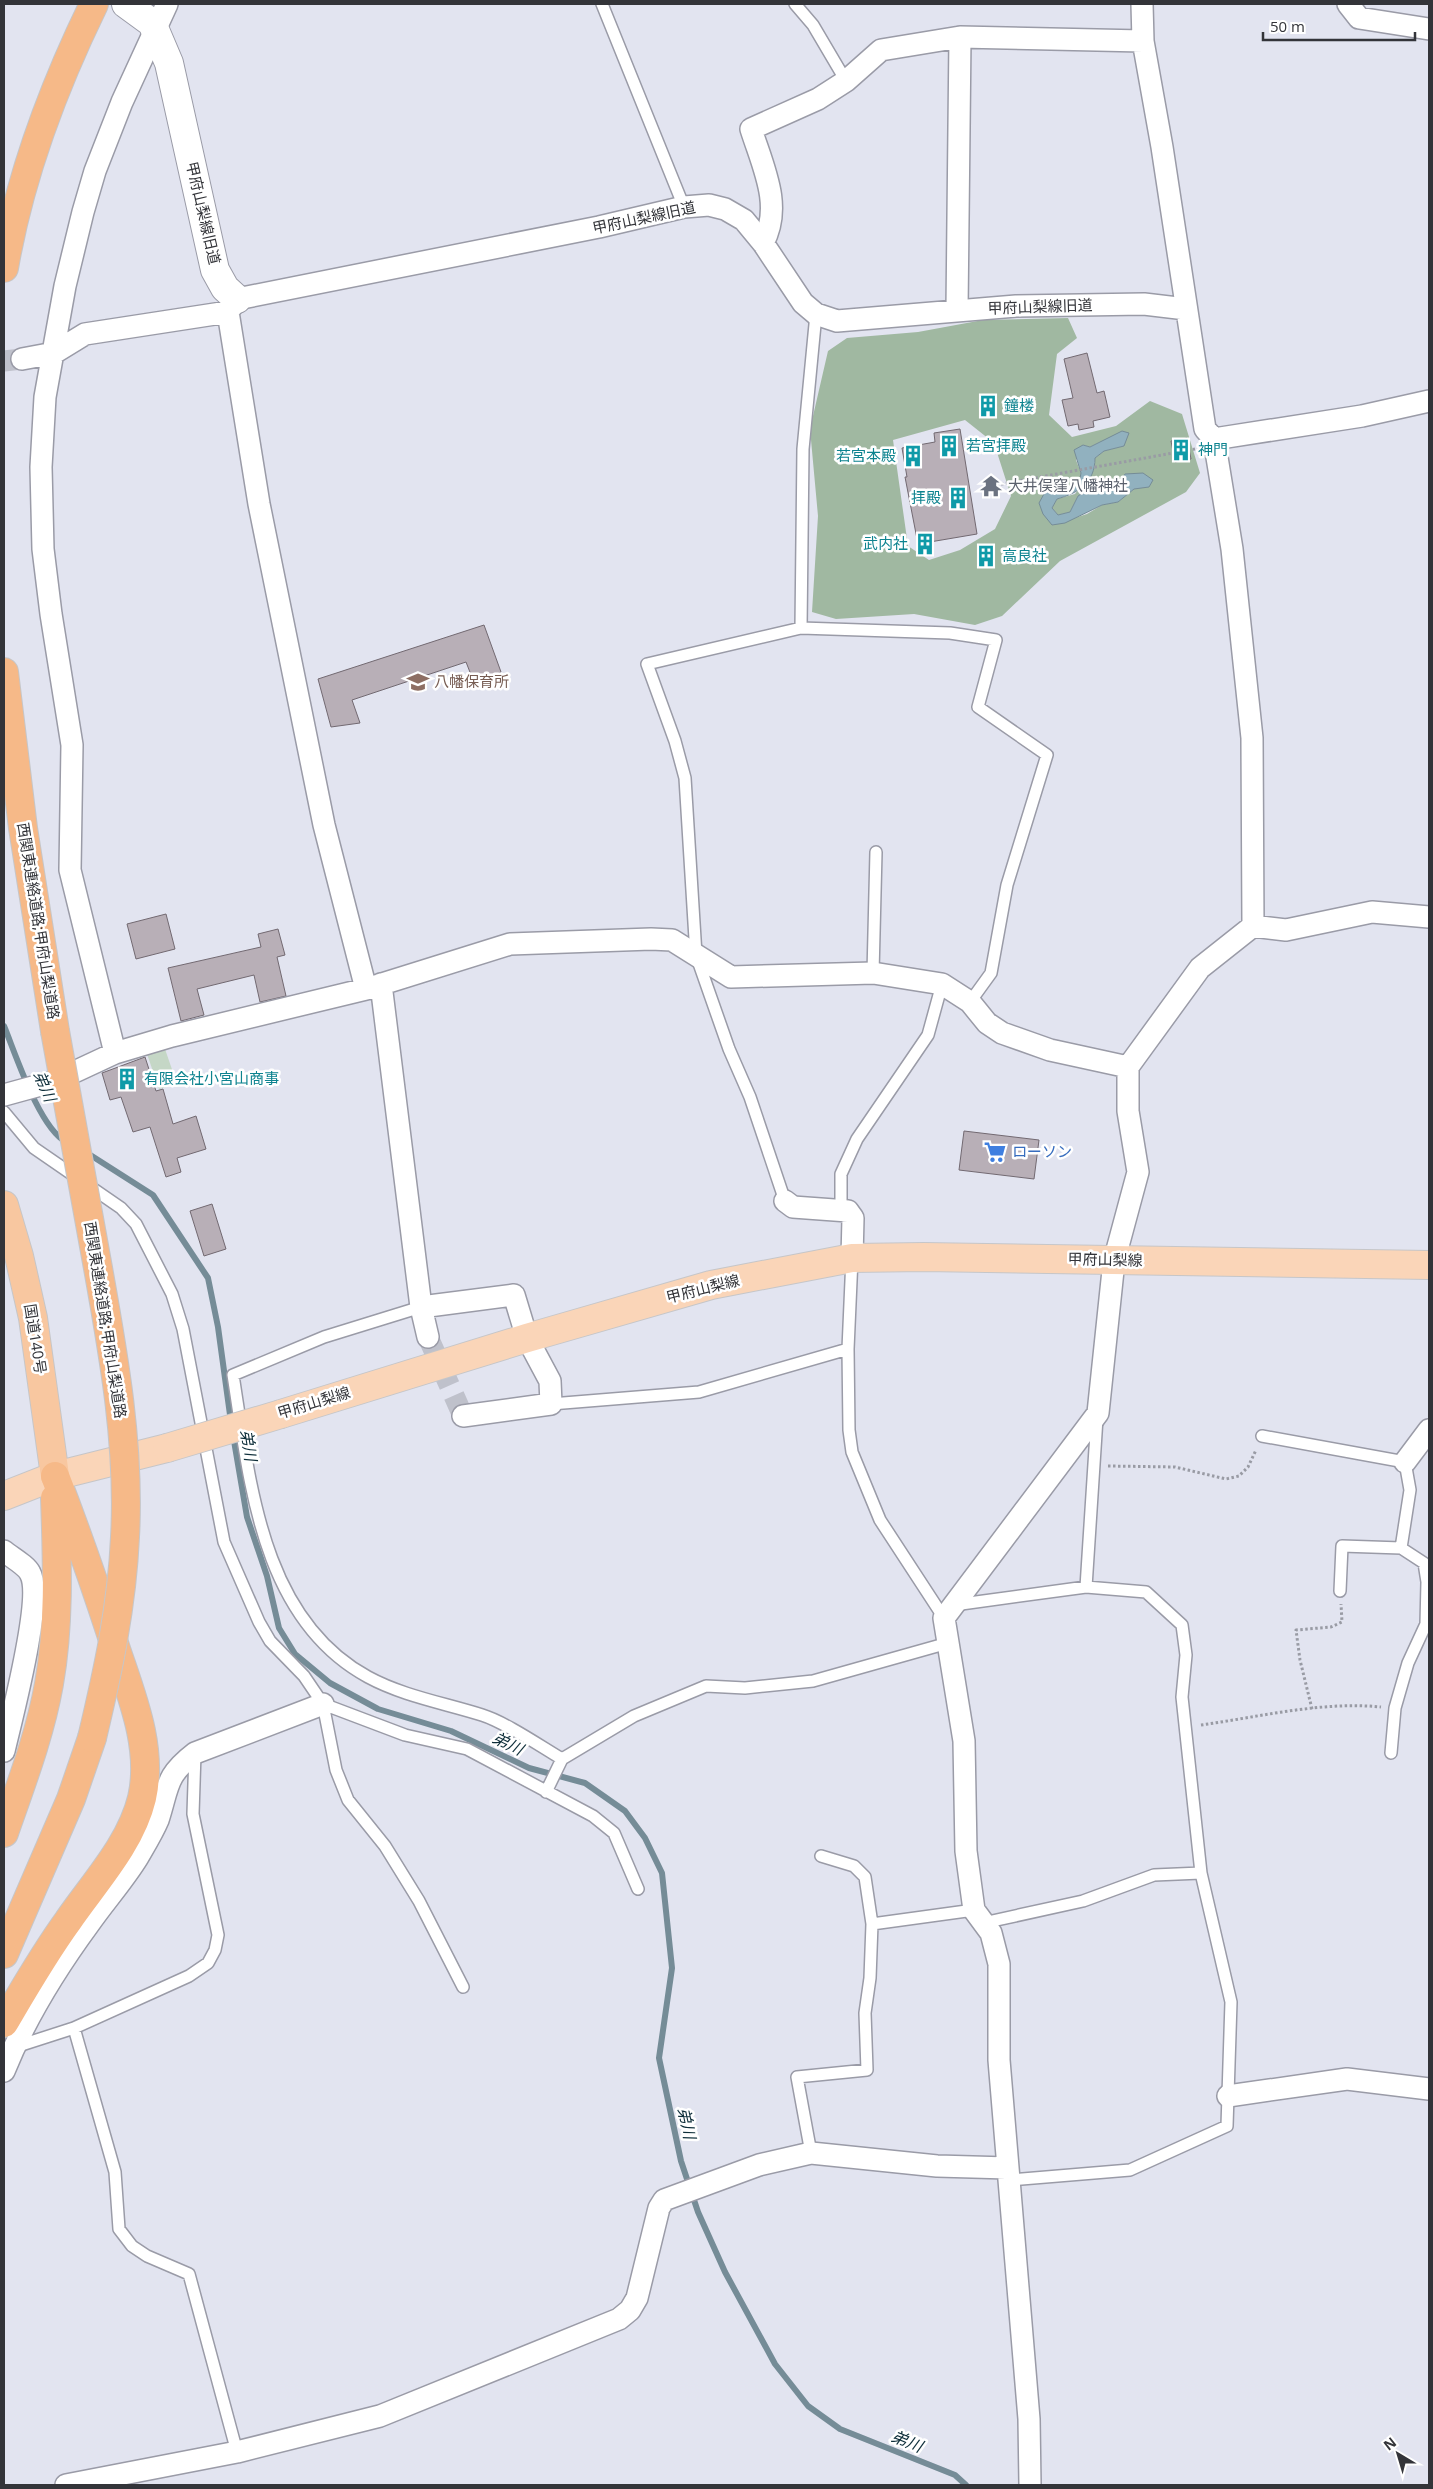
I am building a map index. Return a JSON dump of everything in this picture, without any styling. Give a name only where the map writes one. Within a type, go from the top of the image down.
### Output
[{"type":"highway","points":[[4,268],[9,235],[34,147],[67,59],[94,4]]},
{"type":"highway","name":"西関東連絡道路;甲府山梨道路","points":[[4,672],[23,828],[54,1030],[112,1346],[126,1475],[125,1536],[120,1602],[109,1669],[92,1738],[68,1808],[4,1954]]},
{"type":"highway","name":"国道140号","points":[[4,1205],[19,1256],[33,1318],[55,1476]]},
{"type":"highway","points":[[4,1833],[35,1742],[49,1683],[55,1631],[58,1569],[55,1476]]},
{"type":"highway","points":[[9,2035],[32,1975],[114,1855],[130,1827],[142,1799],[146,1768],[142,1736],[132,1698],[86,1557],[55,1476]]},
{"type":"main road","name":"甲府山梨線","points":[[4,1496],[55,1476],[167,1448],[527,1338],[711,1285],[852,1258],[924,1257],[1429,1266]]},
{"type":"street","name":"甲府山梨線旧道","points":[[126,4],[152,23],[169,64],[215,270],[232,305],[598,228],[684,207],[709,205],[725,209],[744,220],[763,243],[803,303],[816,314],[837,321],[854,321],[957,310],[1144,304],[1186,309]]},
{"type":"street","points":[[115,1053],[70,870],[72,746],[51,614],[42,521],[41,467],[44,407],[65,286],[95,171],[122,102],[167,4]]},
{"type":"street","points":[[1142,4],[1143,40],[1162,147],[1205,429],[1215,442],[1232,548],[1252,738],[1253,926]]},
{"type":"street","points":[[1348,4],[1358,18],[1429,29]]},
{"type":"street","points":[[957,310],[960,37]]},
{"type":"street","points":[[763,243],[771,228],[772,197],[751,129],[818,99],[846,81],[881,50],[960,37],[1143,40]]},
{"type":"street","points":[[22,359],[54,352],[86,334],[232,305],[259,504],[322,816],[374,986],[421,1307],[428,1337]]},
{"type":"street","points":[[1215,442],[1362,416],[1429,401]]},
{"type":"street","points":[[1030,2485],[1029,2419],[999,2060],[999,1964],[991,1933],[978,1917],[966,1851],[964,1741],[948,1643],[949,1612],[1098,1413],[1114,1261],[1138,1172],[1128,1111],[1128,1067],[1200,968],[1253,926],[1286,930],[1372,912],[1429,917]]},
{"type":"street","points":[[5,1100],[55,1081],[115,1053],[172,1036],[374,986],[510,944],[672,940],[730,977],[873,973],[942,984],[970,1002],[987,1023],[1002,1034],[1050,1050],[1128,1067]]},
{"type":"street","points":[[785,1201],[793,1207],[848,1211],[853,1218],[852,1258]]},
{"type":"street","points":[[421,1307],[514,1296],[527,1338],[550,1381],[551,1404],[464,1416]]},
{"type":"street","points":[[1405,1462],[1429,1430]]},
{"type":"street","points":[[4,1551],[30,1572],[34,1582],[27,1650],[4,1750]]},
{"type":"street","points":[[4,2071],[9,2035],[45,1991],[88,1925],[138,1858],[157,1822],[168,1780],[178,1766],[195,1753],[323,1704]]},
{"type":"street","points":[[1228,2096],[1347,2079],[1429,2089]]},
{"type":"street","points":[[66,2485],[237,2452],[380,2416],[619,2319],[630,2310],[637,2298],[659,2208],[664,2200],[759,2165],[811,2153],[1009,2174]]},
{"type":"lane","points":[[602,4],[684,207]]},
{"type":"lane","points":[[795,4],[814,25],[846,81]]},
{"type":"lane","points":[[800,628],[803,449],[816,314]]},
{"type":"lane","points":[[785,1201],[750,1097],[729,1049],[696,955],[685,778],[675,741],[647,664],[800,628],[950,633],[996,640],[978,707],[1047,755],[1007,885],[991,973],[970,1002]]},
{"type":"lane","points":[[873,973],[876,852]]},
{"type":"lane","points":[[841,1210],[842,1174],[857,1139],[928,1035],[942,984]]},
{"type":"lane","points":[[5,1100],[34,1148],[122,1208],[136,1224],[172,1294],[183,1329],[224,1542],[259,1622],[270,1641],[304,1676],[323,1704],[336,1770],[348,1800],[385,1846],[419,1901],[464,1987]]},
{"type":"lane","points":[[852,1258],[848,1348],[849,1430],[852,1452],[880,1520],[949,1612],[1086,1587],[1146,1592],[1182,1625],[1186,1655],[1182,1697],[1201,1873],[1231,2002],[1227,2126],[1130,2170],[1009,2174]]},
{"type":"lane","points":[[421,1307],[324,1337],[233,1375],[258,1517],[277,1571],[293,1606],[308,1629],[336,1656],[368,1677],[392,1688],[484,1716],[562,1759]]},
{"type":"lane","points":[[551,1404],[699,1392],[848,1348]]},
{"type":"lane","points":[[1086,1587],[1098,1413]]},
{"type":"lane","points":[[1262,1436],[1405,1462],[1410,1490],[1401,1548]]},
{"type":"lane","points":[[1340,1591],[1342,1546],[1401,1548],[1424,1563],[1427,1582],[1426,1624],[1408,1662],[1395,1708],[1391,1753]]},
{"type":"lane","points":[[546,1792],[562,1759],[634,1716],[706,1686],[745,1688],[813,1681],[948,1643]]},
{"type":"lane","points":[[323,1704],[405,1735],[467,1749],[593,1816],[614,1833],[638,1889]]},
{"type":"lane","points":[[9,2035],[74,2028],[189,1976],[208,1963],[215,1950],[218,1935],[193,1814],[195,1753]]},
{"type":"lane","points":[[811,2153],[796,2077],[867,2070],[865,2013],[870,1978],[872,1924],[865,1877],[854,1866],[821,1856]]},
{"type":"lane","points":[[872,1924],[978,1917],[1083,1901],[1154,1875],[1201,1873]]},
{"type":"lane","points":[[74,2028],[115,2172],[119,2229],[132,2246],[147,2256],[189,2274],[237,2452]]},
{"type":"path","points":[[996,484],[1100,466],[1215,442]]},
{"type":"path","points":[[1094,1465],[1176,1467],[1226,1479],[1239,1476],[1248,1467],[1262,1436]]},
{"type":"path","points":[[1312,1709],[1300,1660],[1296,1630],[1331,1627],[1342,1622],[1340,1591]]},
{"type":"path","points":[[1186,1728],[1312,1709],[1365,1705],[1395,1708]]},
{"type":"green space","points":[[1068,318],[1077,338],[1057,354],[1049,415],[1072,437],[1116,426],[1150,401],[1182,414],[1200,473],[1186,492],[1060,561],[1002,616],[975,625],[914,614],[836,619],[812,612],[818,516],[810,429],[828,351],[847,338],[918,332],[983,320]],"holes":[[[965,420],[994,443],[1011,496],[995,529],[960,550],[929,560],[908,546],[893,440]],[[1100,442],[1124,446],[1104,451],[1095,458],[1095,467],[1075,494],[1057,499],[1052,508],[1058,515],[1070,512],[1078,496],[1117,487],[1134,489],[1118,502],[1102,505],[1087,514],[1052,525],[1045,492],[1068,489],[1080,484],[1081,473],[1076,460],[1083,445],[1090,447]]]},
{"type":"green space","points":[[165,1049],[177,1084],[159,1089],[147,1054]]},
{"type":"water","points":[[1122,431],[1129,433],[1124,446],[1104,451],[1095,458],[1092,474],[1084,486],[1072,494],[1057,499],[1052,508],[1058,515],[1070,512],[1078,496],[1096,485],[1106,489],[1117,487],[1125,474],[1143,473],[1153,480],[1149,487],[1134,489],[1118,502],[1102,505],[1065,523],[1052,525],[1043,514],[1039,503],[1045,492],[1068,489],[1079,484],[1081,473],[1074,450],[1083,445],[1090,447]]},
{"type":"building","points":[[1087,353],[1097,393],[1104,391],[1110,417],[1093,421],[1094,427],[1079,430],[1078,424],[1068,426],[1062,400],[1073,398],[1064,359]]},
{"type":"building","points":[[960,429],[977,534],[918,544],[905,477],[907,477],[902,448],[935,442],[934,433]]},
{"type":"building","name":"神門","points":[[1187,438],[1191,459],[1175,462],[1171,441]]},
{"type":"building","name":"八幡保育所","points":[[484,625],[501,672],[475,685],[466,662],[352,700],[360,723],[331,727],[318,679]]},
{"type":"building","points":[[166,914],[175,949],[136,959],[127,924]]},
{"type":"building","points":[[278,929],[285,955],[277,957],[286,996],[260,1002],[254,975],[197,989],[204,1015],[181,1021],[168,968],[261,947],[258,934]]},
{"type":"building","points":[[145,1057],[156,1091],[163,1089],[173,1124],[196,1116],[206,1149],[177,1158],[181,1172],[166,1177],[150,1127],[133,1132],[121,1097],[110,1100],[102,1073]]},
{"type":"building","points":[[964,1131],[1039,1140],[1034,1179],[959,1170]]},
{"type":"building","points":[[212,1204],[226,1249],[204,1256],[190,1211]]},
{"type":"waterway","name":"弟川","points":[[4,1026],[29,1089],[38,1106],[56,1134],[66,1142]]},
{"type":"waterway","name":"弟川","points":[[84,1151],[153,1195],[208,1278],[218,1327],[231,1422]]},
{"type":"waterway","name":"弟川","points":[[233,1435],[247,1517],[267,1576],[279,1628],[295,1654],[330,1683],[378,1709],[451,1731],[529,1768],[585,1783],[625,1811],[645,1838],[662,1873],[672,1968],[659,2058],[681,2161],[698,2212],[725,2272],[775,2364],[808,2406],[840,2429],[955,2475],[966,2485]]},
{"type":"tunnel","points":[[4,361],[22,359]]},
{"type":"tunnel","points":[[428,1337],[463,1416]]},
{"type":"place","name":"鐘楼","points":[[988,406]]},
{"type":"place","name":"若宮拝殿","points":[[949,446]]},
{"type":"place","name":"神門","points":[[1181,450]]},
{"type":"place","name":"若宮本殿","points":[[913,456]]},
{"type":"place","name":"大井俣窪八幡神社","points":[[991,486]]},
{"type":"place","name":"拝殿","points":[[958,498]]},
{"type":"place","name":"武内社","points":[[925,544]]},
{"type":"place","name":"高良社","points":[[986,556]]},
{"type":"place","name":"八幡保育所","points":[[418,682]]},
{"type":"place","name":"有限会社小宮山商事","points":[[127,1079]]},
{"type":"place","name":"ローソン","points":[[995,1152]]}]
